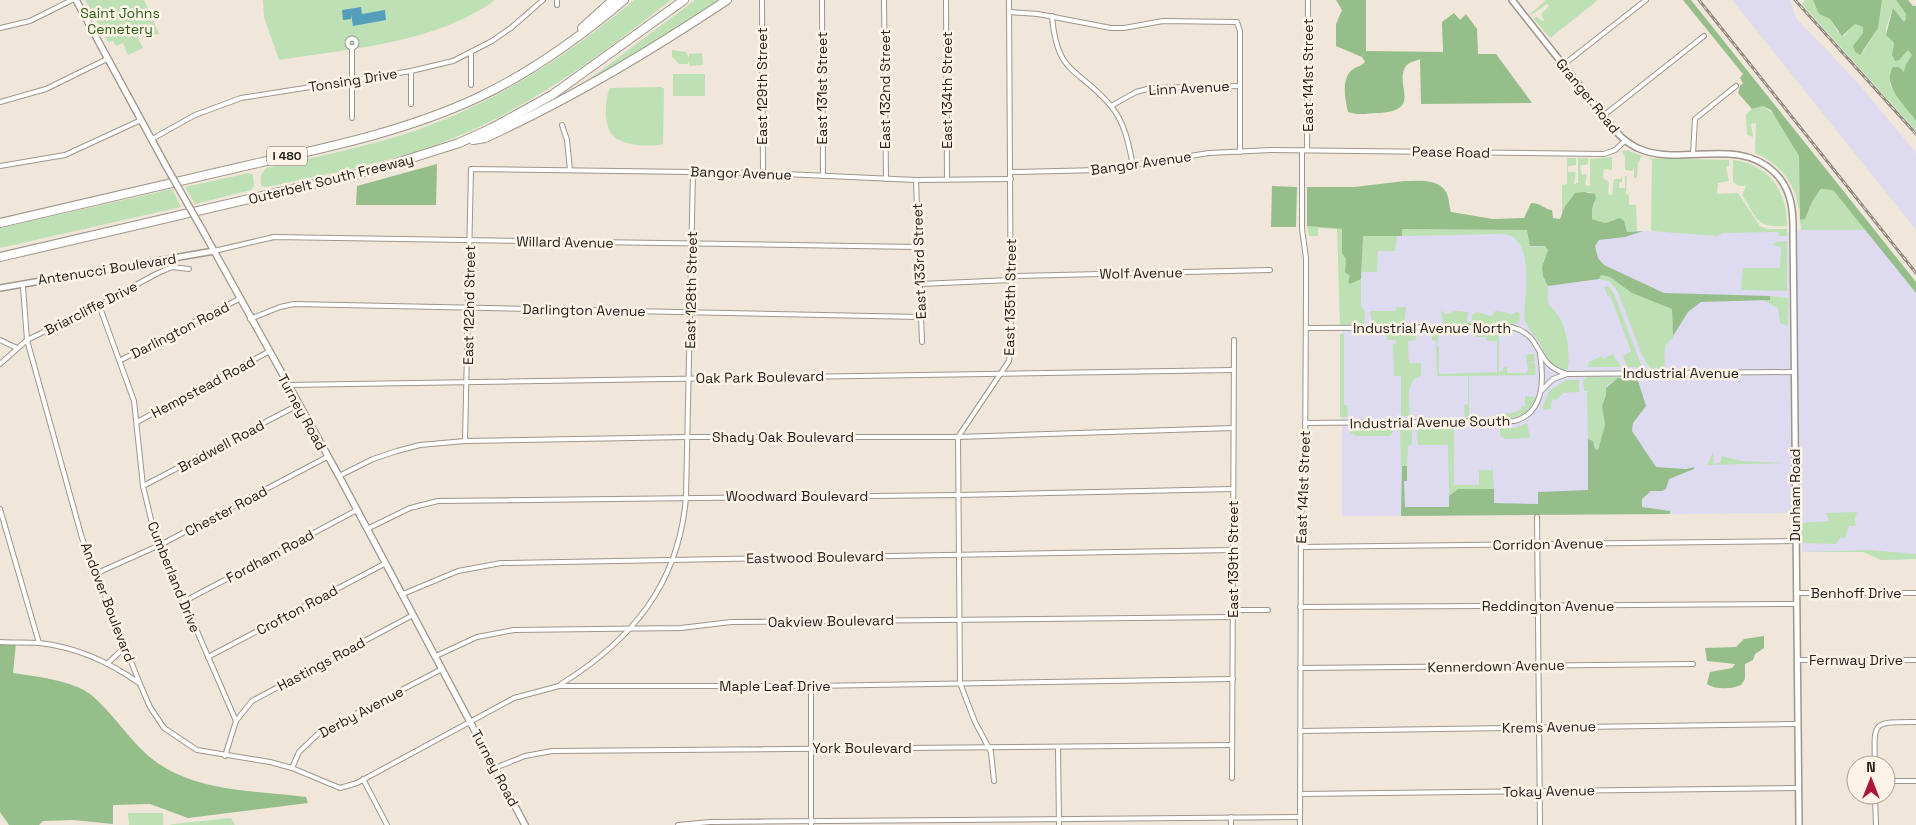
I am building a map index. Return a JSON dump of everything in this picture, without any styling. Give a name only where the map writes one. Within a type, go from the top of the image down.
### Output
[{"type":"highway","points":[[559,50],[613,0]]},
{"type":"highway","name":"I 480","points":[[0,222],[343,143],[402,127],[480,97],[559,50],[624,0]]},
{"type":"highway","name":"Outerbelt South Freeway","points":[[0,257],[374,170],[459,143],[492,128],[552,95],[684,0]]},
{"type":"highway","points":[[459,143],[485,138],[563,102],[630,63],[727,0]]},
{"type":"main road","name":"Turney Road","points":[[76,0],[268,352],[339,476],[525,825]]},
{"type":"street","points":[[0,28],[30,21],[72,0]]},
{"type":"street","name":"Tonsing Drive","points":[[152,139],[195,115],[241,98],[438,66],[471,53],[512,27],[542,0]]},
{"type":"street","points":[[557,0],[557,5]]},
{"type":"street","name":"East 129th Street","points":[[762,0],[763,173]]},
{"type":"street","name":"East 131st Street","points":[[822,0],[823,176]]},
{"type":"street","name":"East 132nd Street","points":[[884,0],[886,179]]},
{"type":"street","name":"East 134th Street","points":[[946,0],[947,180]]},
{"type":"street","name":"East 135th Street","points":[[958,437],[1009,360],[1011,345],[1009,0]]},
{"type":"street","name":"East 141st Street","points":[[1308,0],[1308,150]]},
{"type":"street","name":"Granger Road","points":[[1512,0],[1603,116],[1626,140],[1650,152],[1746,156],[1759,161],[1773,171]]},
{"type":"street","points":[[1563,65],[1646,0]]},
{"type":"street","points":[[1009,12],[1052,16],[1098,28],[1124,28],[1163,20],[1237,22],[1240,31],[1240,152]]},
{"type":"street","points":[[1052,16],[1054,37],[1063,60],[1111,106],[1127,137],[1133,166]]},
{"type":"street","points":[[1603,116],[1704,36]]},
{"type":"street","points":[[352,47],[352,118]]},
{"type":"street","points":[[471,53],[471,86]]},
{"type":"street","points":[[0,102],[46,89],[107,59]]},
{"type":"street","points":[[411,71],[411,104]]},
{"type":"street","name":"Linn Avenue","points":[[1111,106],[1136,92],[1151,88],[1240,86]]},
{"type":"street","points":[[1693,154],[1694,119],[1736,86]]},
{"type":"street","points":[[0,166],[65,154],[141,120]]},
{"type":"street","points":[[562,125],[567,140],[570,170]]},
{"type":"street","name":"Pease Road","points":[[1271,150],[1604,154],[1618,148],[1626,140]]},
{"type":"street","name":"Bangor Avenue","points":[[1011,172],[1070,172],[1133,166],[1209,153],[1271,150]]},
{"type":"street","name":"East 141st Street","points":[[1300,825],[1300,607],[1306,328],[1302,150]]},
{"type":"street","name":"Bangor Avenue","points":[[471,169],[763,173],[916,180],[1011,179]]},
{"type":"street","name":"East 122nd Street","points":[[465,441],[471,169]]},
{"type":"street","name":"Dunham Road","points":[[1773,171],[1786,189],[1793,212],[1798,825]]},
{"type":"street","name":"East 128th Street","points":[[559,686],[595,662],[632,628],[652,602],[672,560],[682,524],[686,497],[693,172]]},
{"type":"street","name":"East 133rd Street","points":[[916,180],[917,248],[922,342]]},
{"type":"street","name":"Willard Avenue","points":[[214,251],[274,237],[917,248]]},
{"type":"street","name":"Antenucci Boulevard","points":[[0,288],[214,251]]},
{"type":"street","name":"Briarcliffe Drive","points":[[0,364],[27,340],[172,267],[189,269]]},
{"type":"street","name":"Wolf Avenue","points":[[920,284],[1012,278],[1270,270]]},
{"type":"street","name":"Andover Boulevard","points":[[23,287],[27,340],[82,538],[150,707],[164,728],[197,750],[270,762],[292,768],[340,788]]},
{"type":"street","name":"Darlington Road","points":[[121,360],[240,299]]},
{"type":"street","name":"Darlington Avenue","points":[[250,319],[280,306],[294,304],[920,317]]},
{"type":"street","name":"Cumberland Drive","points":[[99,305],[121,360],[137,422],[147,508],[160,545],[236,721]]},
{"type":"street","name":"Industrial Avenue North","points":[[1306,328],[1511,327],[1520,329],[1532,338],[1550,368],[1567,374]]},
{"type":"street","points":[[0,340],[17,348]]},
{"type":"street","name":"East 139th Street","points":[[1232,778],[1234,340]]},
{"type":"street","name":"Hempstead Road","points":[[137,422],[268,352]]},
{"type":"street","name":"Industrial Avenue South","points":[[1305,423],[1512,422],[1530,414],[1536,406],[1542,376],[1540,354]]},
{"type":"street","name":"Oak Park Boulevard","points":[[287,385],[1233,370]]},
{"type":"street","name":"Industrial Avenue","points":[[1567,374],[1794,372]]},
{"type":"street","name":"Industrial Avenue South","points":[[1540,393],[1550,381],[1567,374]]},
{"type":"street","name":"Bradwell Road","points":[[143,486],[298,405]]},
{"type":"street","name":"Shady Oak Boulevard","points":[[339,476],[373,459],[397,451],[420,445],[465,441],[687,437],[958,437],[1233,428]]},
{"type":"street","points":[[958,437],[960,683],[975,722],[993,756],[994,781]]},
{"type":"street","name":"Chester Road","points":[[95,574],[160,545],[327,457]]},
{"type":"street","name":"Woodward Boulevard","points":[[367,528],[410,508],[438,501],[958,495],[1233,489]]},
{"type":"street","points":[[0,509],[39,643]]},
{"type":"street","name":"Fordham Road","points":[[184,602],[357,510]]},
{"type":"street","points":[[1537,517],[1540,825]]},
{"type":"street","name":"Corridon Avenue","points":[[1301,547],[1795,540]]},
{"type":"street","name":"Eastwood Boulevard","points":[[403,594],[444,575],[485,565],[958,554],[1233,550]]},
{"type":"street","name":"Crofton Road","points":[[208,658],[386,563]]},
{"type":"street","name":"Benhoff Drive","points":[[1796,593],[1916,593]]},
{"type":"street","name":"Reddington Avenue","points":[[1300,607],[1796,604]]},
{"type":"street","points":[[1232,610],[1268,610]]},
{"type":"street","name":"Hastings Road","points":[[236,721],[252,701],[413,615]]},
{"type":"street","name":"Oakview Boulevard","points":[[436,656],[477,638],[514,630],[681,628],[731,622],[1232,616]]},
{"type":"street","points":[[0,642],[39,643],[83,653],[108,662],[140,684]]},
{"type":"street","points":[[108,662],[125,647]]},
{"type":"street","name":"Fernway Drive","points":[[1797,660],[1916,660]]},
{"type":"street","name":"Kennerdown Avenue","points":[[1300,668],[1693,664]]},
{"type":"street","name":"Derby Avenue","points":[[292,768],[299,752],[320,734],[442,669]]},
{"type":"street","name":"Maple Leaf Drive","points":[[340,788],[364,779],[514,698],[559,686],[811,686],[1233,679]]},
{"type":"street","points":[[811,686],[811,823]]},
{"type":"street","points":[[225,756],[236,721]]},
{"type":"street","points":[[1875,755],[1876,729],[1886,722],[1916,722]]},
{"type":"street","name":"Krems Avenue","points":[[1300,731],[1797,724]]},
{"type":"street","name":"York Boulevard","points":[[495,768],[525,756],[552,751],[1232,745]]},
{"type":"street","points":[[1058,747],[1059,825]]},
{"type":"street","points":[[364,779],[386,825]]},
{"type":"street","points":[[1896,781],[1916,781]]},
{"type":"street","name":"Tokay Avenue","points":[[1300,794],[1798,788]]},
{"type":"street","points":[[1875,805],[1876,825]]},
{"type":"street","points":[[1231,817],[1231,825]]},
{"type":"street","points":[[678,825],[710,822],[994,822],[1058,819],[1300,817]]},
{"type":"shaded area","points":[[1732,0],[1790,0],[1796,18],[1858,83],[1916,153],[1916,230]]},
{"type":"shaded area","points":[[1402,229],[1787,232],[1801,230],[1866,230],[1916,293],[1916,559],[1882,560],[1863,552],[1802,552],[1801,513],[1342,516],[1342,234],[1401,236]]},
{"type":"green space","name":"Saint Johns Cemetery","points":[[85,0],[144,0],[159,34],[137,37],[143,48],[128,55],[123,43],[116,46],[113,41],[108,42]]},
{"type":"green space","points":[[263,0],[495,0],[472,14],[446,26],[419,35],[362,48],[279,60],[264,17]]},
{"type":"green space","points":[[634,0],[671,0],[583,66],[522,105],[489,122],[456,137],[402,156],[325,175],[266,187],[261,186],[261,175],[266,168],[396,137],[445,119],[503,92],[583,40]]},
{"type":"green space","points":[[695,0],[720,0],[639,54],[583,84]]},
{"type":"green space","points":[[1336,0],[1366,0],[1366,51],[1443,52],[1442,22],[1454,13],[1460,20],[1466,14],[1477,29],[1478,54],[1496,54],[1532,103],[1421,104],[1420,59],[1407,65],[1403,73],[1405,95],[1404,102],[1400,107],[1393,111],[1379,113],[1361,114],[1348,112],[1345,90],[1346,79],[1352,70],[1365,62],[1362,57],[1336,46],[1336,24],[1342,10]]},
{"type":"green space","points":[[1546,0],[1598,0],[1550,38],[1533,18],[1537,17],[1542,21],[1544,20],[1541,14],[1549,6],[1547,4],[1530,14]]},
{"type":"green space","points":[[1683,0],[1691,0],[1916,282],[1916,293],[1833,190],[1821,189],[1812,202],[1805,219],[1800,220],[1799,156],[1771,110],[1763,106],[1752,109],[1738,93],[1743,83],[1740,78],[1743,74]]},
{"type":"green space","points":[[1805,0],[1813,0],[1819,14],[1830,19],[1837,31],[1844,36],[1855,24],[1863,27],[1863,52],[1878,28],[1882,0],[1896,0],[1906,14],[1906,19],[1904,22],[1893,8],[1886,28],[1887,36],[1894,43],[1892,55],[1908,49],[1912,55],[1904,72],[1890,71],[1890,85],[1916,121],[1916,131],[1802,4]]},
{"type":"green space","points":[[1813,0],[1882,0],[1878,28],[1860,55],[1855,52],[1853,46],[1863,33],[1863,27],[1855,24],[1842,36],[1830,19],[1819,14]]},
{"type":"green space","points":[[1896,0],[1908,0],[1913,6],[1916,6],[1916,121],[1896,95],[1890,81],[1893,67],[1899,67],[1904,72],[1906,64],[1912,55],[1908,50],[1899,60],[1895,61],[1892,55],[1894,43],[1886,35],[1893,8],[1904,22],[1906,19],[1906,14]]},
{"type":"green space","points":[[672,50],[686,52],[689,58],[689,54],[702,53],[703,65],[690,66],[689,62],[687,64],[679,64],[672,57]]},
{"type":"green space","points":[[673,74],[705,74],[705,96],[673,96]]},
{"type":"green space","points":[[661,87],[664,89],[663,144],[646,146],[633,144],[617,139],[612,135],[606,115],[610,88]]},
{"type":"green space","points":[[1763,106],[1774,114],[1799,156],[1800,210],[1794,191],[1787,178],[1773,163],[1755,153],[1756,123],[1751,124],[1753,137],[1747,135],[1746,114],[1752,109]]},
{"type":"green space","points":[[1627,150],[1642,156],[1638,163],[1637,178],[1634,178],[1634,167],[1632,171],[1625,170],[1625,157],[1622,151]]},
{"type":"green space","points":[[1612,157],[1612,170],[1604,169],[1603,178],[1609,182],[1608,194],[1612,195],[1614,179],[1621,179],[1622,175],[1622,182],[1619,183],[1619,188],[1625,188],[1625,176],[1627,176],[1626,194],[1629,195],[1629,205],[1636,205],[1637,231],[1627,232],[1615,219],[1605,223],[1592,219],[1592,209],[1595,203],[1591,192],[1575,193],[1565,206],[1562,216],[1562,185],[1567,184],[1567,158],[1576,158],[1576,165],[1568,166],[1568,172],[1576,172],[1574,184],[1578,183],[1578,158],[1588,158],[1588,164],[1580,166],[1582,175],[1587,174],[1585,185],[1590,186],[1590,159]]},
{"type":"green space","points":[[1648,158],[1729,160],[1729,166],[1726,167],[1729,181],[1718,183],[1717,194],[1738,193],[1760,226],[1767,229],[1787,229],[1787,236],[1779,236],[1778,232],[1723,233],[1717,236],[1651,231],[1652,160]]},
{"type":"green space","points":[[1733,160],[1757,167],[1774,181],[1784,201],[1787,226],[1769,225],[1763,223],[1755,216],[1742,195],[1746,186],[1739,186],[1733,182]]},
{"type":"green space","points":[[437,164],[436,205],[356,205],[357,186]]},
{"type":"green space","points":[[249,173],[253,175],[254,186],[251,190],[195,204],[185,187]]},
{"type":"green space","points":[[1405,181],[1428,181],[1438,184],[1447,194],[1451,212],[1493,219],[1524,218],[1531,203],[1552,210],[1553,218],[1560,219],[1565,206],[1575,193],[1595,194],[1592,219],[1605,223],[1620,218],[1624,221],[1627,232],[1643,231],[1625,237],[1599,240],[1595,246],[1598,258],[1604,265],[1664,293],[1770,296],[1770,300],[1701,302],[1688,312],[1673,336],[1672,309],[1632,293],[1610,277],[1601,275],[1599,279],[1548,286],[1543,276],[1542,267],[1548,250],[1545,246],[1530,246],[1527,230],[1402,229],[1402,236],[1363,236],[1361,279],[1350,284],[1348,282],[1350,276],[1345,272],[1346,259],[1342,253],[1342,229],[1307,226],[1307,187],[1354,187]]},
{"type":"green space","points":[[1272,186],[1297,187],[1296,227],[1271,227]]},
{"type":"green space","points":[[172,189],[181,207],[0,248],[0,228]]},
{"type":"green space","points":[[1822,189],[1833,190],[1866,230],[1801,230],[1800,220],[1805,219],[1812,202]]},
{"type":"green space","points":[[1307,226],[1342,229],[1344,256],[1346,259],[1345,270],[1350,277],[1361,279],[1361,306],[1365,312],[1364,324],[1340,325],[1337,229],[1318,228],[1318,236],[1309,236]]},
{"type":"green space","points":[[1402,229],[1527,230],[1532,247],[1545,246],[1548,253],[1544,259],[1543,266],[1548,286],[1548,302],[1563,325],[1569,358],[1567,370],[1561,369],[1548,360],[1525,321],[1526,268],[1520,245],[1513,237],[1503,234],[1402,236]]},
{"type":"green space","points":[[1362,236],[1397,236],[1395,251],[1378,251],[1377,272],[1362,272]]},
{"type":"green space","points":[[1787,241],[1787,291],[1741,290],[1743,268],[1780,268],[1781,247],[1772,245],[1776,242]]},
{"type":"green space","points":[[1601,275],[1610,277],[1632,293],[1672,309],[1673,338],[1665,348],[1664,370],[1651,370],[1642,355],[1618,292],[1610,282],[1599,279]]},
{"type":"green space","points":[[1608,286],[1614,294],[1642,367],[1627,367],[1623,356],[1631,351],[1610,295],[1608,296],[1604,287]]},
{"type":"green space","points":[[1770,296],[1788,298],[1788,326],[1780,323],[1778,308],[1763,300],[1770,300]]},
{"type":"green space","points":[[1396,307],[1406,307],[1404,324],[1372,324],[1370,311],[1396,311]]},
{"type":"green space","points":[[1441,310],[1445,314],[1456,311],[1468,312],[1467,322],[1472,321],[1472,315],[1477,312],[1492,316],[1495,311],[1512,315],[1516,312],[1520,313],[1519,321],[1516,324],[1443,324]]},
{"type":"green space","points":[[1437,330],[1439,334],[1437,346],[1439,347],[1439,374],[1497,372],[1497,341],[1487,341],[1486,337],[1476,337],[1476,333],[1499,333],[1499,371],[1503,371],[1503,368],[1507,366],[1507,373],[1526,373],[1528,370],[1526,356],[1523,355],[1527,355],[1527,357],[1528,354],[1534,354],[1535,362],[1527,362],[1535,363],[1536,375],[1469,376],[1469,416],[1465,419],[1464,405],[1468,404],[1468,376],[1437,376],[1436,341],[1432,340],[1432,333],[1437,332],[1432,332]]},
{"type":"green space","points":[[1416,333],[1416,340],[1408,341],[1409,363],[1421,363],[1421,376],[1412,382],[1410,387],[1410,416],[1401,416],[1401,376],[1394,376],[1393,344],[1396,343],[1396,340],[1387,340],[1386,334]]},
{"type":"green space","points":[[1340,334],[1344,334],[1344,405],[1347,405],[1348,417],[1340,417]]},
{"type":"green space","points":[[1613,354],[1621,367],[1588,367],[1589,362],[1602,356],[1603,359]]},
{"type":"green space","points":[[1586,377],[1636,377],[1639,383],[1635,380],[1621,378],[1608,384],[1602,406],[1605,425],[1598,451],[1590,439],[1588,439],[1587,391],[1584,391],[1583,381]]},
{"type":"green space","points":[[1618,378],[1638,381],[1646,406],[1633,423],[1632,431],[1656,467],[1686,469],[1694,467],[1694,469],[1669,479],[1666,489],[1651,491],[1642,499],[1642,507],[1670,511],[1670,514],[1401,516],[1402,466],[1407,466],[1407,481],[1404,481],[1405,507],[1449,507],[1449,496],[1458,489],[1494,489],[1494,503],[1538,504],[1538,492],[1588,490],[1588,439],[1593,441],[1595,449],[1598,450],[1605,425],[1602,406],[1606,395],[1606,388]]},
{"type":"green space","points":[[1566,380],[1579,380],[1579,392],[1563,393],[1556,400],[1552,399],[1551,409],[1544,410],[1542,408],[1550,390]]},
{"type":"green space","points":[[1525,396],[1536,397],[1525,413],[1520,416],[1496,419],[1494,414],[1513,413],[1522,409],[1522,406],[1525,406]]},
{"type":"green space","points":[[1527,423],[1530,438],[1505,439],[1500,436],[1500,428],[1515,428]]},
{"type":"green space","points":[[1352,429],[1391,429],[1393,432],[1390,436],[1356,436],[1350,433]]},
{"type":"green space","points":[[1400,429],[1412,429],[1412,444],[1408,446],[1407,466],[1401,466]]},
{"type":"green space","points":[[1417,429],[1454,429],[1454,485],[1479,485],[1479,470],[1492,470],[1492,461],[1494,489],[1458,489],[1449,496],[1448,445],[1418,445]]},
{"type":"green space","points":[[1713,452],[1714,464],[1720,463],[1722,456],[1742,461],[1786,463],[1707,465]]},
{"type":"green space","points":[[1857,512],[1856,526],[1849,526],[1845,538],[1840,538],[1836,544],[1802,543],[1801,523],[1829,521],[1826,513]]},
{"type":"green space","points":[[1870,550],[1916,554],[1916,559],[1882,560],[1863,552],[1802,552]]},
{"type":"green space","points":[[1764,636],[1764,648],[1755,654],[1753,660],[1745,664],[1745,679],[1741,685],[1724,688],[1707,684],[1710,672],[1732,668],[1735,664],[1707,661],[1705,648],[1736,647],[1744,639]]},
{"type":"green space","points":[[0,642],[16,643],[13,673],[53,680],[83,689],[108,711],[140,748],[159,764],[175,773],[193,780],[230,789],[306,797],[308,803],[188,818],[150,804],[113,805],[113,824],[73,820],[43,821],[39,825],[9,825],[0,812]]},
{"type":"green space","points":[[128,813],[163,813],[163,825],[129,825]]},
{"type":"green space","points":[[231,818],[235,825],[169,825],[173,824]]},
{"type":"water","points":[[361,7],[362,14],[385,10],[386,20],[353,26],[351,14],[351,19],[343,20],[342,10]]},
{"type":"railway","points":[[1699,0],[1916,273]]},
{"type":"railway","points":[[1795,0],[1916,134]]}]
